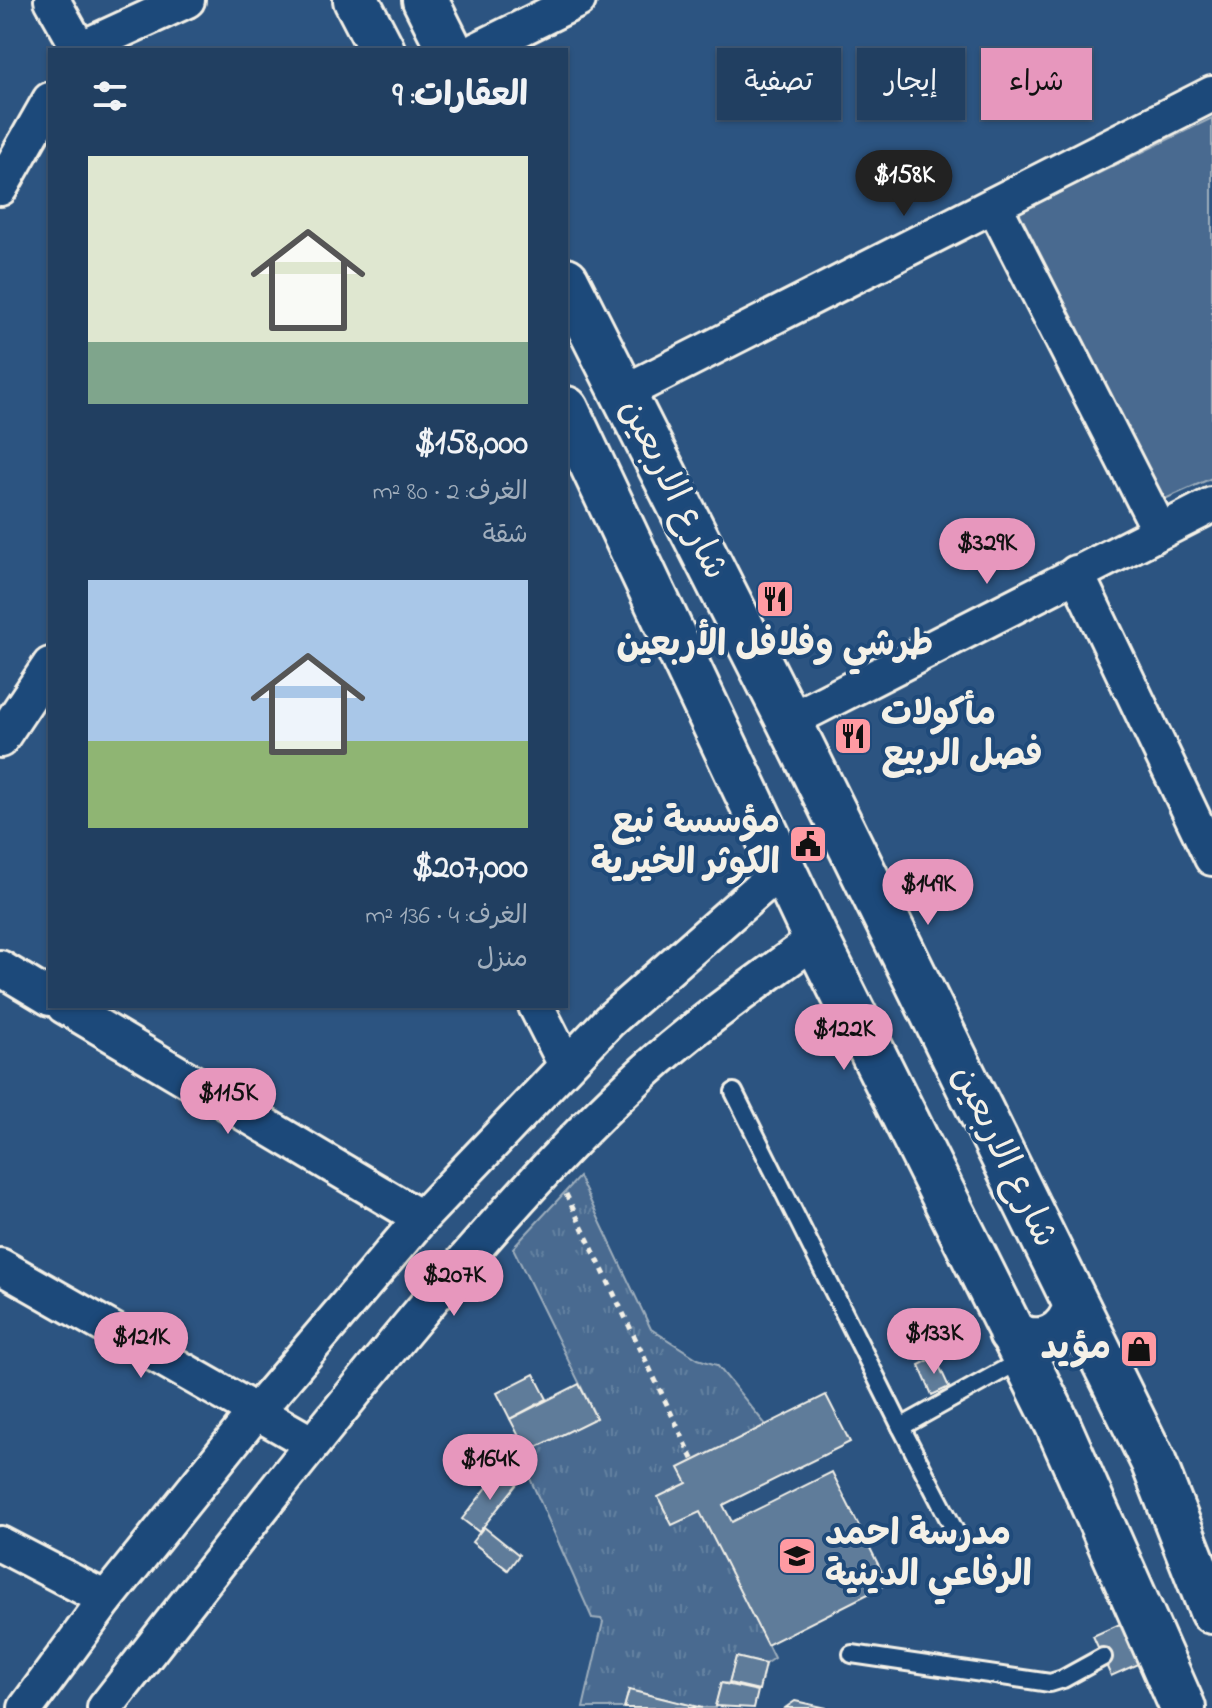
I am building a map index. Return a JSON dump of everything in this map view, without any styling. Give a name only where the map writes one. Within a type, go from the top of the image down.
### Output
[{"type":"main road","points":[[356,0],[381,48]]},
{"type":"main road","points":[[425,0],[449,48]]},
{"type":"main road","name":"شارع الاربعين","points":[[568,284],[789,721],[1153,1461],[1212,1611]]},
{"type":"main road","name":"شارع الاربعين","points":[[568,413],[816,939],[1058,1425],[1140,1638],[1183,1708]]},
{"type":"main road","points":[[1017,1346],[1021,1339],[1046,1340],[1066,1328],[1076,1306]]},
{"type":"main road","points":[[1058,1425],[1058,1410],[1064,1396],[1076,1386],[1091,1382],[1106,1384],[1119,1392]]},
{"type":"street","points":[[52,0],[78,48]]},
{"type":"street","points":[[83,48],[187,0]]},
{"type":"street","points":[[481,48],[578,0]]},
{"type":"street","points":[[623,393],[1212,94]]},
{"type":"street","points":[[0,188],[48,104]]},
{"type":"street","points":[[994,205],[1160,531]]},
{"type":"street","points":[[789,721],[1212,505]]},
{"type":"street","points":[[1076,573],[1212,858]]},
{"type":"street","points":[[0,740],[48,668]]},
{"type":"street","points":[[26,1708],[106,1599],[256,1412],[421,1218],[566,1065],[651,982],[783,868]]},
{"type":"street","points":[[105,1708],[311,1443],[472,1251],[551,1165],[606,1109],[693,1030],[816,939]]},
{"type":"street","points":[[0,968],[48,997]]},
{"type":"street","points":[[67,1008],[421,1218]]},
{"type":"street","points":[[537,1008],[566,1065]]},
{"type":"street","points":[[0,1266],[311,1443]]},
{"type":"street","points":[[0,1544],[106,1599]]},
{"type":"lane","points":[[734,1092],[955,1531]]},
{"type":"lane","points":[[901,1427],[1017,1346]]},
{"type":"lane","points":[[852,1654],[1050,1683],[1103,1657]]},
{"type":"path","points":[[551,1165],[694,1461]]},
{"type":"green space","points":[[1212,118],[1212,478],[1156,503],[1011,216]]},
{"type":"green space","points":[[579,1177],[651,1329],[698,1359],[717,1365],[766,1425],[680,1469],[774,1658],[765,1664],[736,1657],[729,1683],[721,1683],[715,1708],[702,1708],[629,1690],[624,1708],[583,1708],[603,1622],[592,1618],[520,1456],[596,1417],[513,1248]]},
{"type":"building","points":[[935,1357],[949,1387],[932,1395],[919,1365]]},
{"type":"building","points":[[534,1374],[547,1399],[510,1419],[497,1393]]},
{"type":"building","points":[[579,1384],[596,1418],[527,1452],[510,1419]]},
{"type":"building","points":[[826,1395],[850,1442],[723,1505],[732,1522],[832,1472],[888,1584],[767,1645],[700,1512],[672,1525],[658,1497],[687,1483],[679,1468]]},
{"type":"building","points":[[500,1471],[517,1484],[479,1532],[462,1519]]},
{"type":"building","points":[[484,1527],[519,1555],[508,1570],[472,1542]]},
{"type":"building","points":[[1122,1623],[1140,1663],[1111,1676],[1093,1636]]},
{"type":"building","points":[[736,1657],[765,1664],[759,1690],[729,1683]]},
{"type":"building","points":[[721,1683],[758,1691],[754,1708],[715,1706]]},
{"type":"building","points":[[629,1690],[702,1708],[624,1708]]},
{"type":"building","points":[[795,1701],[827,1708],[785,1708]]},
{"type":"place","name":"طرشي وفلافل الأربعين","points":[[775,599]]},
{"type":"place","name":"مأكولات فصل الربيع","points":[[853,736]]},
{"type":"place","name":"مؤسسة نبع الكوثر الخيرية","points":[[808,844]]},
{"type":"place","name":"مؤيد","points":[[1139,1349]]},
{"type":"place","name":"مدرسة احمد الرفاعي الدينية","points":[[797,1556]]}]
